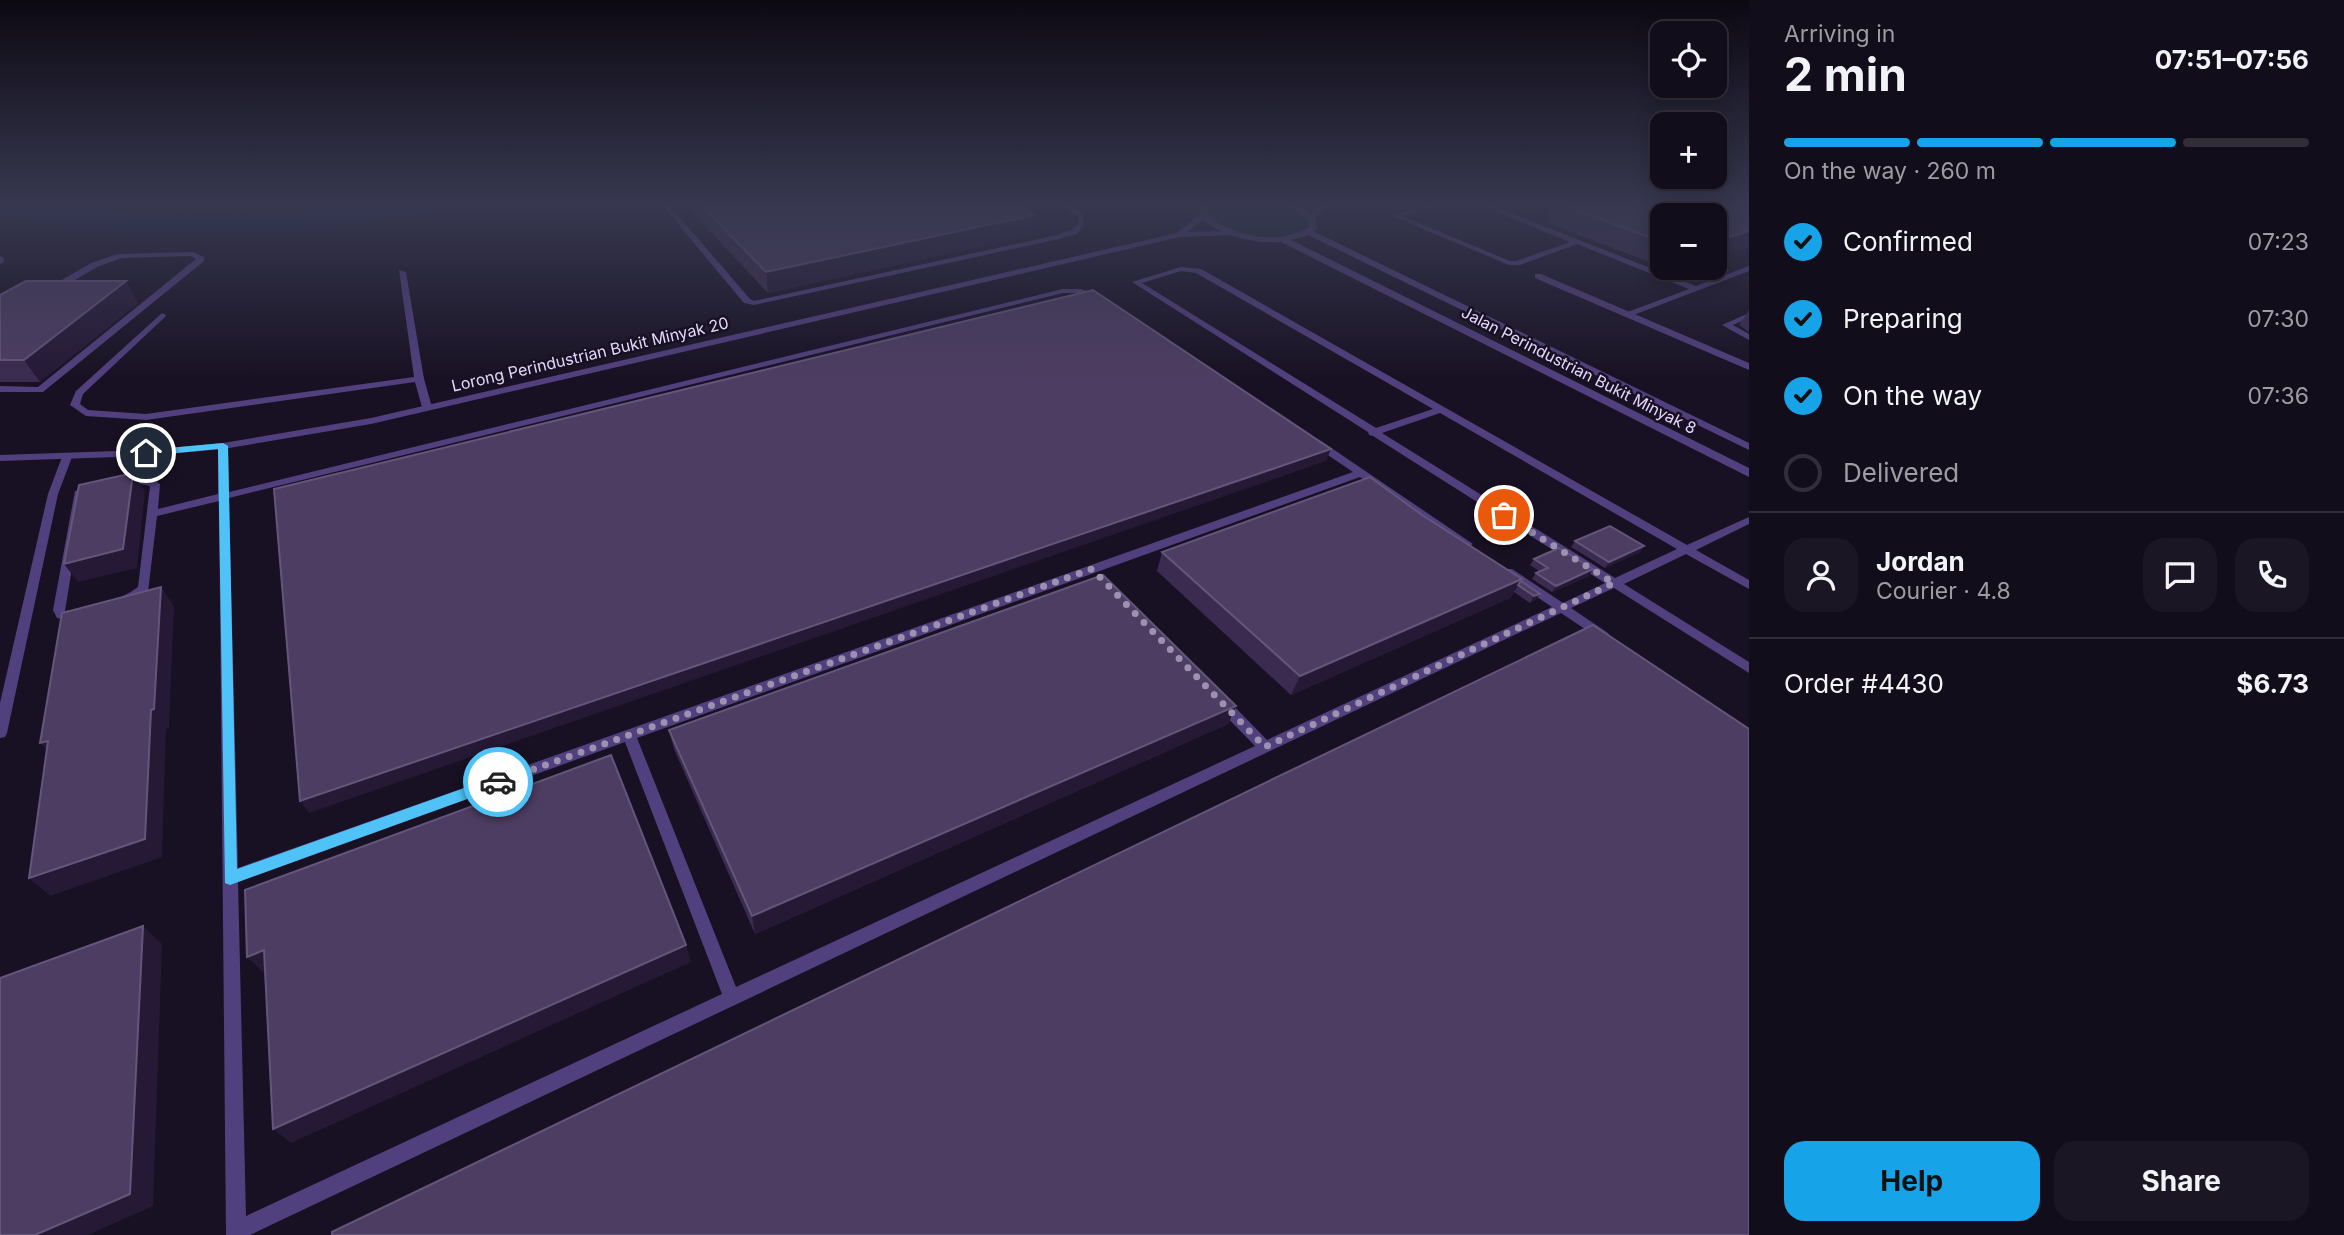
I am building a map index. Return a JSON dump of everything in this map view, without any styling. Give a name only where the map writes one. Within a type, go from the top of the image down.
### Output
[{"type":"street","name":"Lorong Perindustrian Bukit Minyak 20","points":[[0,458],[67,457],[223,446],[371,421],[1055,264]]},
{"type":"street","name":"Jalan Perindustrian Bukit Minyak 8","points":[[1331,264],[1749,472]]},
{"type":"street","name":"Jalan Perindustrian Bukit Minyak 8","points":[[1373,264],[1749,447]]},
{"type":"street","points":[[1538,276],[1746,364]]},
{"type":"lane","points":[[47,292],[98,264]]},
{"type":"lane","points":[[0,389],[40,390],[195,264]]},
{"type":"lane","points":[[715,264],[747,301],[754,303],[936,264]]},
{"type":"lane","points":[[1632,264],[1694,288]]},
{"type":"lane","points":[[1628,315],[1749,268]]},
{"type":"lane","points":[[1749,584],[1194,270],[1181,269],[1136,282],[1749,668]]},
{"type":"lane","points":[[402,272],[419,379],[428,407]]},
{"type":"lane","points":[[151,514],[1063,291],[1090,293],[1108,304]]},
{"type":"lane","points":[[162,315],[79,393],[75,405],[86,413],[146,416],[419,379]]},
{"type":"lane","points":[[1749,315],[1726,325],[1749,337]]},
{"type":"lane","points":[[1372,433],[1439,410]]},
{"type":"lane","points":[[1303,434],[1475,550]]},
{"type":"lane","points":[[223,446],[236,1233],[1749,520]]},
{"type":"lane","points":[[0,733],[53,494],[67,457]]},
{"type":"lane","points":[[230,878],[629,735],[1097,574],[1361,472]]},
{"type":"lane","points":[[148,481],[155,484],[151,514],[144,589],[124,601],[71,615],[61,615],[59,610],[79,493],[83,490],[148,481]]},
{"type":"lane","points":[[1413,508],[1418,529]]},
{"type":"lane","points":[[1496,564],[1617,645]]},
{"type":"lane","points":[[1207,688],[1265,747]]},
{"type":"lane","points":[[629,735],[732,998]]},
{"type":"building","points":[[758,264],[805,264],[766,272]]},
{"type":"building","points":[[26,281],[126,281],[24,360],[0,360],[0,295]]},
{"type":"building","points":[[1093,290],[1331,449],[300,801],[274,489]]},
{"type":"building","points":[[133,473],[123,549],[64,564],[79,485]]},
{"type":"building","points":[[1370,477],[1422,515],[1522,579],[1300,676],[1162,552]]},
{"type":"building","points":[[1610,526],[1644,546],[1609,562],[1575,541]]},
{"type":"building","points":[[1559,548],[1593,569],[1556,586],[1536,573],[1548,568],[1534,559]]},
{"type":"building","points":[[1103,575],[1236,706],[752,916],[669,730]]},
{"type":"building","points":[[1521,581],[1540,594],[1534,596],[1518,585]]},
{"type":"building","points":[[161,587],[154,709],[151,710],[145,839],[29,878],[48,741],[40,743],[62,613]]},
{"type":"building","points":[[1593,625],[1749,729],[1749,1235],[332,1235],[332,1232]]},
{"type":"building","points":[[611,755],[686,945],[273,1129],[264,950],[247,957],[245,890]]},
{"type":"building","points":[[143,926],[130,1194],[35,1235],[0,1235],[0,978]]},
{"type":"way so far","points":[[498,782],[1092,569],[1265,747],[1614,583],[1504,515]]},
{"type":"route","points":[[146,453],[223,446],[230,878],[498,782]]}]
